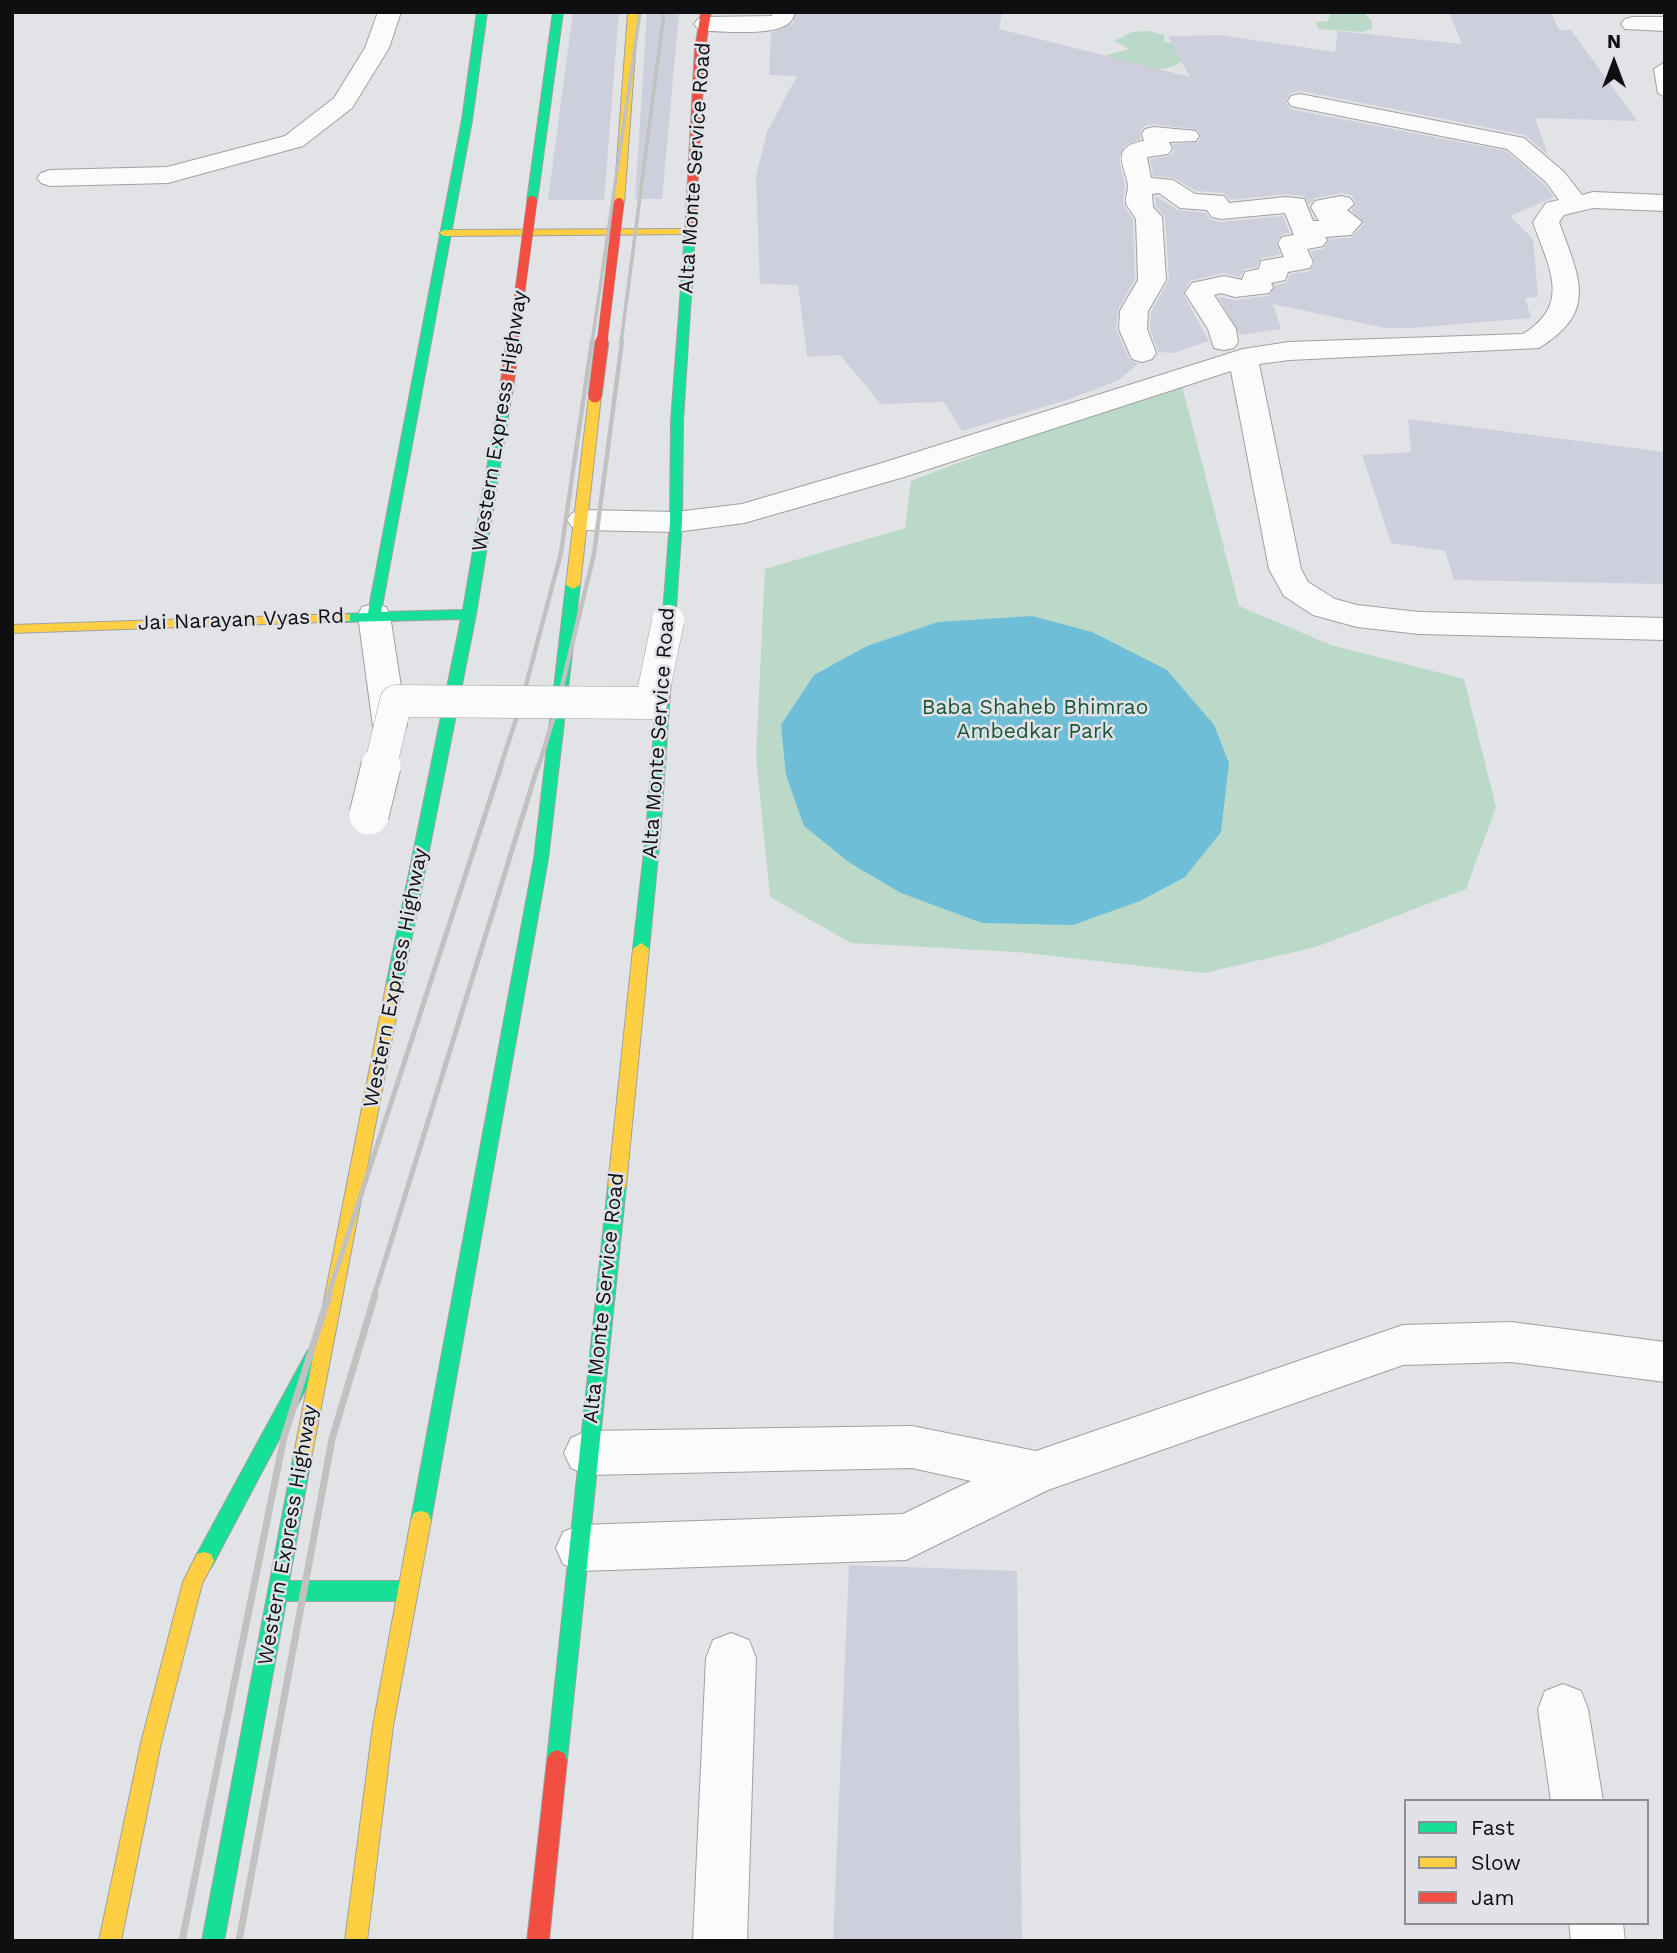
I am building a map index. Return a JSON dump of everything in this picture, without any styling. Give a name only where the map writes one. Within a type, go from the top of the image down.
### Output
[{"type":"main road","points":[[374,615],[467,120],[482,12]]},
{"type":"main road","name":"Western Express Highway","points":[[213,1941],[324,1339],[469,614],[506,392],[558,12]]},
{"type":"main road","points":[[356,1941],[383,1727],[541,859],[583,520],[618,203],[633,12]]},
{"type":"main road","name":"Alta Monte Service Road","points":[[538,1941],[653,835],[676,522],[677,421],[691,232],[700,49],[706,18]]},
{"type":"main road","points":[[444,233],[691,232]]},
{"type":"main road","name":"Jai Narayan Vyas Rd","points":[[12,629],[374,615],[469,614]]},
{"type":"main road","points":[[110,1941],[151,1743],[193,1582],[324,1339]]},
{"type":"main road","points":[[278,1591],[407,1591]]},
{"type":"street","points":[[50,178],[168,174],[294,141],[343,103],[377,48],[390,12]]},
{"type":"street","points":[[706,18],[777,23],[783,20],[783,12]]},
{"type":"street","points":[[1633,24],[1665,24]]},
{"type":"street","points":[[1300,101],[1515,143],[1555,177],[1575,203]]},
{"type":"street","points":[[1142,353],[1133,329],[1135,311],[1152,280],[1149,217],[1139,206],[1137,195],[1152,186],[1188,146],[1154,134],[1159,149],[1142,149],[1135,155],[1134,168],[1152,186],[1189,202],[1215,202],[1222,211],[1251,211],[1276,205],[1295,205],[1303,229],[1314,240],[1291,243],[1300,262],[1271,267],[1275,274],[1255,278],[1259,287],[1235,289],[1224,284],[1202,289],[1199,293],[1234,350],[1285,569],[1295,589],[1324,607],[1357,616],[1419,623],[1665,629]]},
{"type":"street","points":[[583,520],[676,522],[756,509],[893,470],[1234,350],[1289,351],[1529,342],[1549,332],[1563,317],[1570,299],[1546,222],[1555,209],[1593,200],[1665,203]]},
{"type":"street","points":[[1303,229],[1342,229],[1349,222],[1343,217],[1329,217],[1324,207],[1341,204]]},
{"type":"street","points":[[374,615],[390,726]]},
{"type":"street","points":[[369,815],[396,701],[651,703],[668,621]]},
{"type":"street","points":[[580,1548],[906,1537],[1036,1473],[1403,1345],[1511,1342],[1665,1362]]},
{"type":"street","points":[[587,1453],[912,1447],[1036,1473]]},
{"type":"street","points":[[720,1941],[731,1658]]},
{"type":"street","points":[[1563,1709],[1577,1799]]},
{"type":"lane","points":[[1665,66],[1660,69],[1665,93]]},
{"type":"green space","points":[[1331,12],[1363,12],[1372,21],[1372,29],[1363,32],[1318,29],[1316,22],[1328,21]]},
{"type":"green space","points":[[1150,31],[1164,35],[1165,42],[1176,43],[1185,58],[1178,64],[1158,69],[1102,63],[1107,55],[1130,49],[1114,41],[1132,32]]},
{"type":"green space","name":"Baba Shaheb Bhimrao Ambedkar Park","points":[[1180,378],[1239,606],[1331,645],[1464,679],[1496,807],[1466,889],[1316,947],[1204,973],[1017,952],[851,943],[770,897],[756,757],[765,569],[905,528],[911,481]]},
{"type":"water","points":[[1032,616],[1092,632],[1167,670],[1214,725],[1229,763],[1221,832],[1185,877],[1140,901],[1073,925],[982,923],[901,893],[850,863],[804,826],[786,775],[781,725],[814,675],[867,646],[938,622]]},
{"type":"building","points":[[573,12],[619,12],[604,200],[548,200]]},
{"type":"building","points":[[647,12],[679,12],[662,199],[635,199]]},
{"type":"building","points":[[796,12],[1002,12],[999,29],[1190,77],[1168,36],[1220,35],[1335,52],[1338,31],[1462,44],[1449,12],[1551,12],[1559,30],[1571,30],[1637,121],[1535,118],[1548,155],[1525,135],[1301,91],[1290,93],[1286,102],[1290,109],[1506,151],[1544,184],[1554,197],[1510,216],[1533,239],[1538,297],[1525,298],[1531,318],[1411,328],[1385,328],[1273,304],[1281,329],[1240,335],[1218,297],[1235,300],[1269,296],[1275,285],[1286,283],[1290,274],[1310,271],[1315,263],[1311,251],[1323,249],[1329,239],[1351,238],[1364,224],[1351,210],[1356,203],[1351,195],[1342,193],[1315,198],[1309,205],[1304,196],[1286,194],[1230,200],[1224,193],[1196,191],[1174,178],[1153,176],[1150,159],[1170,156],[1174,151],[1173,144],[1198,142],[1201,137],[1198,130],[1154,124],[1144,126],[1140,133],[1141,139],[1124,146],[1119,159],[1125,186],[1123,204],[1133,220],[1135,279],[1118,310],[1116,329],[1130,360],[1138,364],[1119,380],[1067,400],[962,431],[944,402],[881,404],[840,355],[807,357],[798,285],[760,284],[756,176],[767,132],[797,76],[769,75],[771,33],[793,23]]},
{"type":"building","points":[[1155,196],[1178,210],[1206,213],[1211,220],[1220,222],[1283,216],[1290,233],[1282,234],[1276,242],[1280,255],[1261,258],[1257,267],[1244,269],[1240,277],[1223,273],[1190,281],[1183,294],[1209,341],[1174,353],[1158,352],[1150,329],[1151,312],[1169,280],[1165,217],[1156,206]]},
{"type":"building","points":[[1408,419],[1665,452],[1665,584],[1454,580],[1445,551],[1391,543],[1362,455],[1411,452]]},
{"type":"building","points":[[849,1565],[1017,1571],[1022,1941],[833,1941]]},
{"type":"railway","points":[[592,343],[640,12]]},
{"type":"railway","points":[[621,343],[664,12]]},
{"type":"railway","points":[[500,768],[521,704],[561,553],[592,341]]},
{"type":"railway","points":[[538,768],[557,707],[594,554],[622,341]]},
{"type":"railway","points":[[328,1296],[501,766]]},
{"type":"railway","points":[[374,1296],[538,766]]},
{"type":"railway","points":[[182,1941],[284,1437],[329,1295]]},
{"type":"railway","points":[[239,1941],[332,1439],[375,1295]]},
{"type":"traffic: fast","points":[[374,615],[467,120],[482,12]]},
{"type":"traffic: fast","points":[[532,201],[558,12]]},
{"type":"traffic: fast","points":[[641,949],[653,835],[676,522],[677,421],[690,233]]},
{"type":"traffic: fast","points":[[394,986],[469,614],[506,392]]},
{"type":"traffic: fast","points":[[421,1520],[541,859],[573,585]]},
{"type":"traffic: fast","points":[[345,618],[469,614]]},
{"type":"traffic: fast","points":[[557,1760],[617,1186]]},
{"type":"traffic: fast","points":[[204,1561],[314,1356]]},
{"type":"traffic: fast","points":[[213,1941],[302,1459]]},
{"type":"traffic: fast","points":[[278,1591],[407,1591]]},
{"type":"traffic: slow","points":[[619,203],[633,12]]},
{"type":"traffic: slow","points":[[444,233],[691,232]]},
{"type":"traffic: slow","points":[[573,585],[595,396]]},
{"type":"traffic: slow","points":[[12,629],[345,618]]},
{"type":"traffic: slow","points":[[617,1186],[641,949]]},
{"type":"traffic: slow","points":[[302,1459],[394,986]]},
{"type":"traffic: slow","points":[[356,1941],[383,1726],[421,1520]]},
{"type":"traffic: slow","points":[[110,1941],[151,1743],[193,1582],[204,1561]]},
{"type":"traffic: jam","points":[[690,233],[700,49],[706,12]]},
{"type":"traffic: jam","points":[[506,392],[532,201]]},
{"type":"traffic: jam","points":[[595,396],[619,203]]},
{"type":"traffic: jam","points":[[538,1941],[557,1760]]}]
